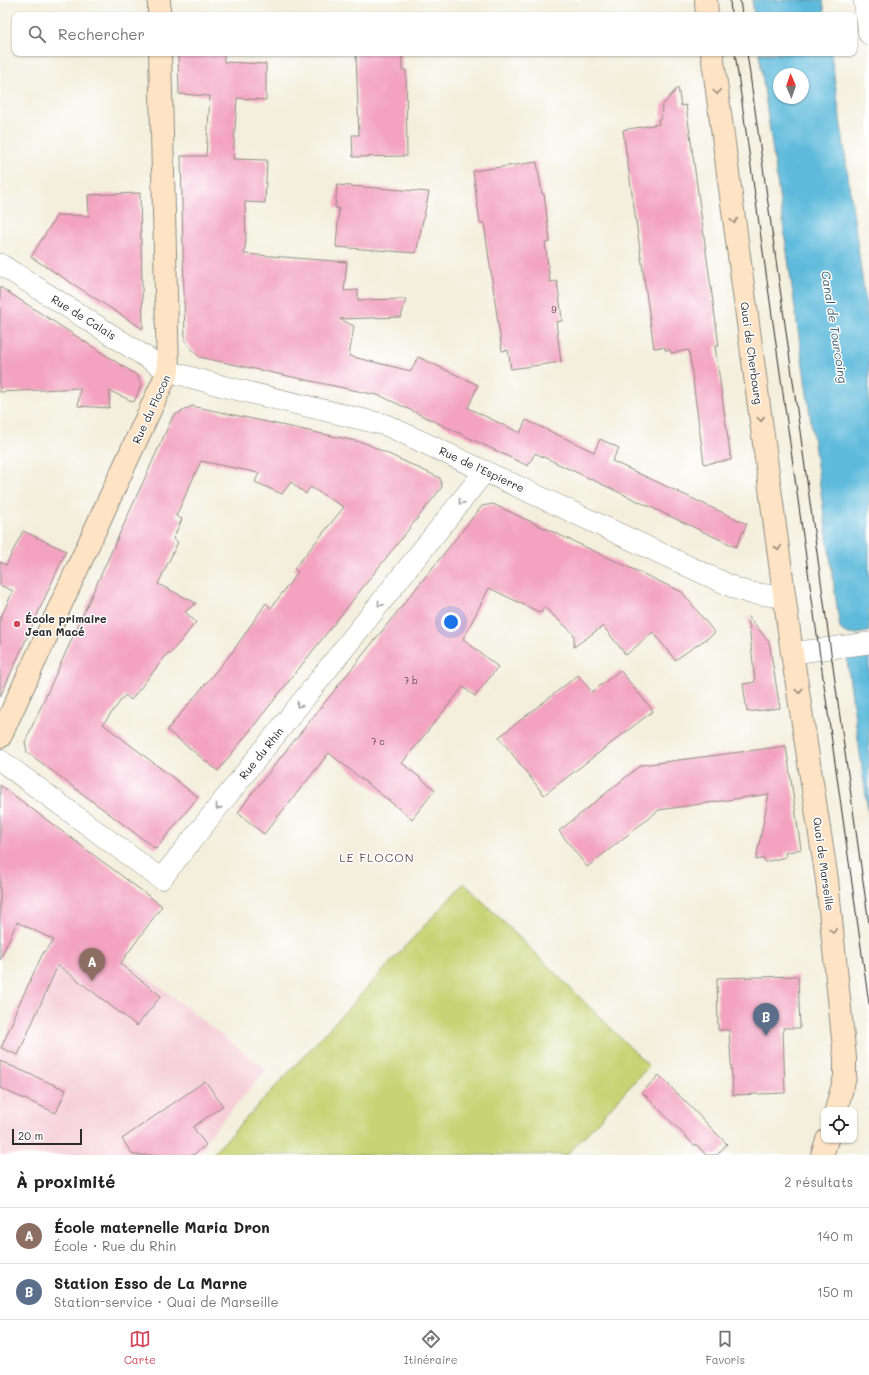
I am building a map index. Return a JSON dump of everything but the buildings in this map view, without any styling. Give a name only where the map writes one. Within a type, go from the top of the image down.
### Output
[{"type":"main road","points":[[159,0],[159,12]]},
{"type":"main road","points":[[706,0],[707,12]]},
{"type":"main road","name":"Rue du Flocon","points":[[0,737],[168,371],[160,56]]},
{"type":"main road","name":"Quai de Cherbourg","points":[[712,56],[792,653]]},
{"type":"main road","name":"Quai de Marseille","points":[[792,653],[827,880],[844,1030],[845,1077],[837,1107]]},
{"type":"main road","points":[[822,1155],[826,1143]]},
{"type":"street","points":[[864,0],[869,34]]},
{"type":"street","name":"Rue de Calais","points":[[0,264],[168,371]]},
{"type":"street","name":"Rue de l'Espierre","points":[[168,371],[222,386],[373,420],[397,429],[737,589],[762,595],[784,597]]},
{"type":"street","name":"Rue du Rhin","points":[[0,760],[161,879],[485,471]]},
{"type":"street","points":[[792,653],[869,643]]},
{"type":"shaded area","points":[[63,911],[266,1070],[193,1155],[0,1155],[0,1050]]},
{"type":"green space","points":[[464,883],[649,1066],[567,1155],[212,1155]]},
{"type":"water","points":[[752,0],[823,0],[825,12],[754,12]]},
{"type":"water","name":"Canal de Tourcoing","points":[[759,56],[831,56],[869,327],[869,632],[857,634],[846,633],[840,628]]},
{"type":"water","points":[[869,652],[869,818],[847,661],[850,655]]},
{"type":"tram line","points":[[730,0],[731,12]]},
{"type":"tram line","points":[[740,0],[742,12]]},
{"type":"tram line","points":[[735,56],[869,1004]]},
{"type":"tram line","points":[[747,56],[869,924]]},
{"type":"place","name":"École primaire Jean Macé","points":[[17,624]]},
{"type":"place","name":"École maternelle Maria Dron","points":[[92,981]]},
{"type":"place","name":"Station Esso de La Marne","points":[[766,1036]]},
{"type":"district","name":"LE FLOCON","points":[[377,857]]}]
